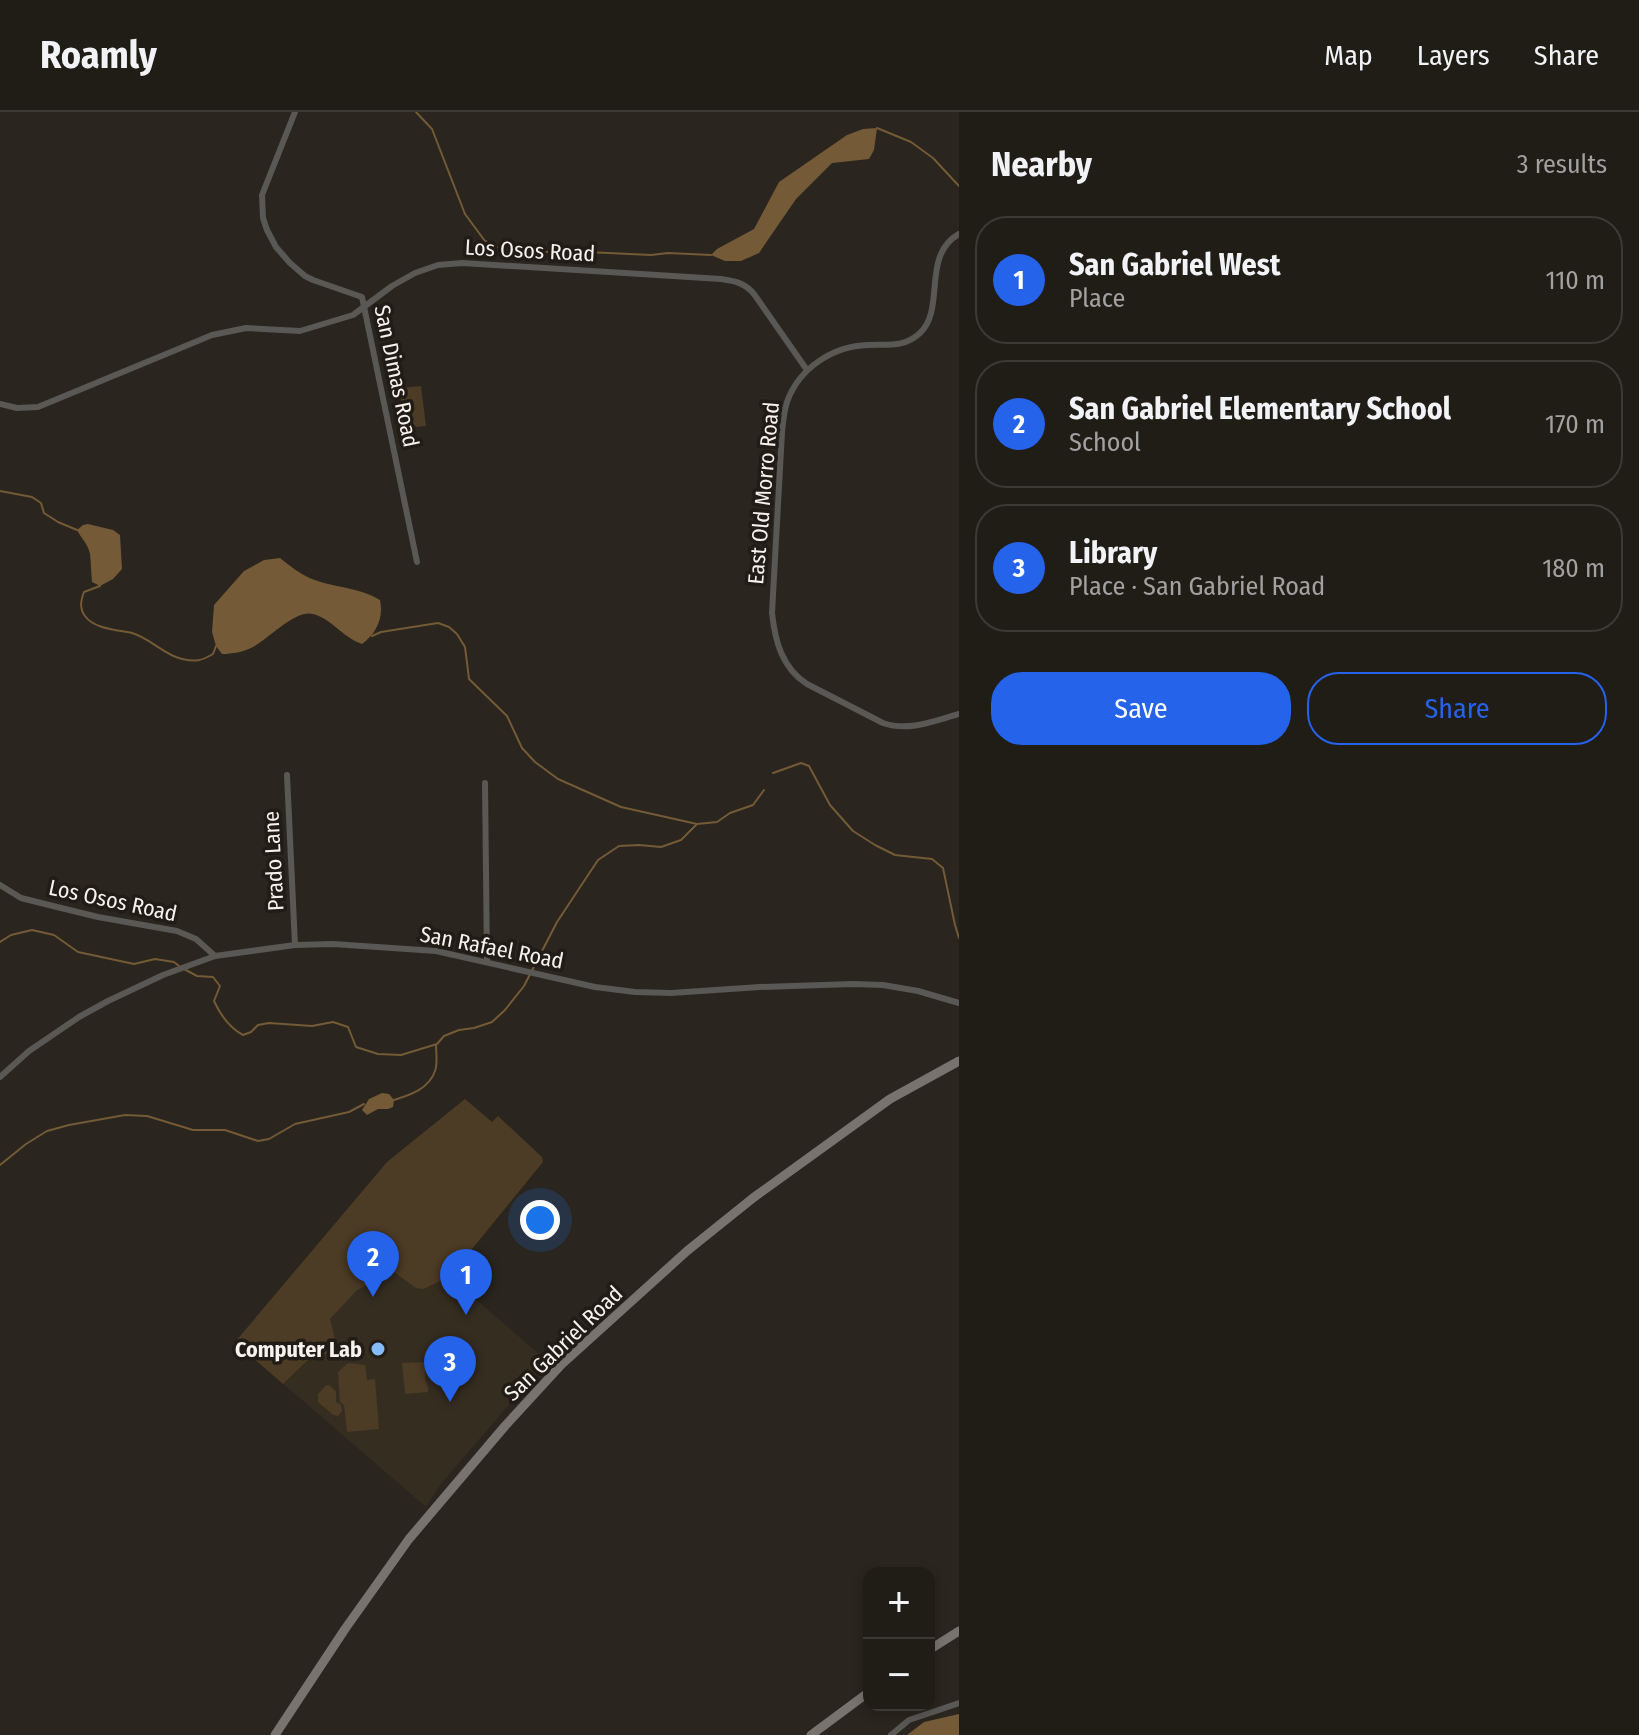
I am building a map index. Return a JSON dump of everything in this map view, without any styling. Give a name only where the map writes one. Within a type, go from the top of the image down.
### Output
[{"type":"street","name":"San Dimas Road","points":[[295,112],[262,195],[263,218],[276,247],[305,276],[362,297],[417,562]]},
{"type":"street","name":"East Old Morro Road","points":[[959,234],[942,250],[929,316],[918,335],[899,345],[868,345],[835,352],[807,370],[789,396],[782,432],[772,604],[773,627],[780,650],[799,679],[895,727],[959,714]]},
{"type":"street","name":"Los Osos Road","points":[[0,404],[17,408],[38,407],[212,335],[246,328],[300,331],[353,315],[415,273],[438,265],[462,263],[732,280],[750,289],[807,370]]},
{"type":"street","name":"Prado Lane","points":[[287,775],[295,945]]},
{"type":"street","points":[[485,783],[487,961]]},
{"type":"street","name":"Los Osos Road","points":[[0,885],[21,898],[98,917],[177,931],[196,939],[215,956]]},
{"type":"street","name":"San Rafael Road","points":[[0,1077],[50,1035],[108,1001],[163,975],[215,956],[295,945],[419,949],[487,961],[595,987],[635,992],[883,985],[959,1003]]},
{"type":"street","name":"San Gabriel Road","points":[[275,1735],[406,1544],[505,1426],[561,1365],[720,1223],[890,1099],[959,1061]]},
{"type":"street","points":[[935,1646],[959,1631]]},
{"type":"street","points":[[811,1735],[863,1696]]},
{"type":"street","points":[[891,1735],[909,1720],[959,1703]]},
{"type":"shaded area","points":[[877,128],[874,150],[869,159],[832,163],[796,199],[759,253],[741,261],[725,261],[711,255],[754,229],[779,182],[847,135]]},
{"type":"shaded area","points":[[421,386],[426,426],[404,428],[400,388]]},
{"type":"shaded area","points":[[88,524],[113,530],[120,535],[122,569],[113,579],[100,586],[92,582],[89,550],[77,530]]},
{"type":"shaded area","points":[[280,558],[312,579],[364,592],[380,600],[380,619],[371,635],[362,644],[320,616],[306,614],[290,620],[253,647],[222,654],[212,632],[214,605],[244,571],[264,560]]},
{"type":"shaded area","points":[[382,1093],[389,1094],[394,1100],[393,1107],[378,1109],[367,1115],[362,1110],[369,1099]]},
{"type":"shaded area","points":[[465,1099],[492,1122],[498,1116],[542,1157],[543,1162],[450,1277],[548,1362],[440,1485],[426,1507],[235,1342],[387,1162]]},
{"type":"shaded area","points":[[465,1099],[492,1122],[498,1116],[542,1157],[543,1162],[449,1277],[423,1289],[416,1288],[394,1272],[357,1290],[330,1319],[337,1347],[317,1360],[312,1356],[283,1384],[235,1342],[387,1162]]},
{"type":"shaded area","points":[[426,1362],[428,1392],[405,1394],[402,1363]]},
{"type":"shaded area","points":[[348,1363],[365,1365],[367,1380],[375,1379],[379,1429],[347,1432],[344,1405],[340,1402],[338,1372]]},
{"type":"shaded area","points":[[326,1385],[336,1391],[336,1402],[341,1405],[342,1411],[338,1416],[318,1402],[318,1394]]},
{"type":"shaded area","points":[[959,1714],[959,1735],[907,1735],[924,1722]]},
{"type":"waterway","points":[[416,112],[432,129],[465,214],[485,241],[503,249],[523,252],[711,255]]},
{"type":"waterway","points":[[877,128],[911,142],[933,158],[959,186]]},
{"type":"waterway","points":[[0,491],[32,497],[41,503],[44,513],[77,530]]},
{"type":"waterway","points":[[100,586],[84,592],[81,601],[83,613],[94,624],[139,635],[169,654],[187,660],[205,658],[213,654],[216,646]]},
{"type":"waterway","points":[[372,636],[438,623],[449,627],[465,647],[469,679],[507,716],[522,748],[535,762],[558,779],[621,807],[697,824],[717,822],[730,813],[753,805],[764,790]]},
{"type":"waterway","points":[[773,773],[801,763],[809,766],[830,805],[853,831],[895,855],[932,859],[943,868],[959,938]]},
{"type":"waterway","points":[[184,969],[197,976],[213,977],[220,986],[214,1001],[216,1006],[230,1025],[243,1035],[258,1025],[269,1023],[312,1026],[333,1022],[348,1027],[356,1047],[378,1054],[401,1055],[437,1044],[444,1036],[459,1030],[492,1022],[505,1010],[524,986],[557,922],[598,860],[619,846],[661,847],[681,840],[697,824]]},
{"type":"waterway","points":[[0,942],[11,935],[32,930],[54,935],[78,952],[134,964],[155,959],[174,962],[179,966]]},
{"type":"waterway","points":[[394,1100],[424,1087],[432,1077],[437,1062],[436,1045]]},
{"type":"waterway","points":[[0,1165],[47,1131],[125,1115],[147,1116],[193,1130],[225,1130],[258,1141],[269,1139],[295,1124],[349,1112],[364,1104]]},
{"type":"place","name":"San Gabriel Elementary School","points":[[373,1297]]},
{"type":"place","name":"San Gabriel West","points":[[466,1315]]},
{"type":"place","name":"Computer Lab","points":[[378,1349]]},
{"type":"place","name":"Library","points":[[450,1402]]}]
